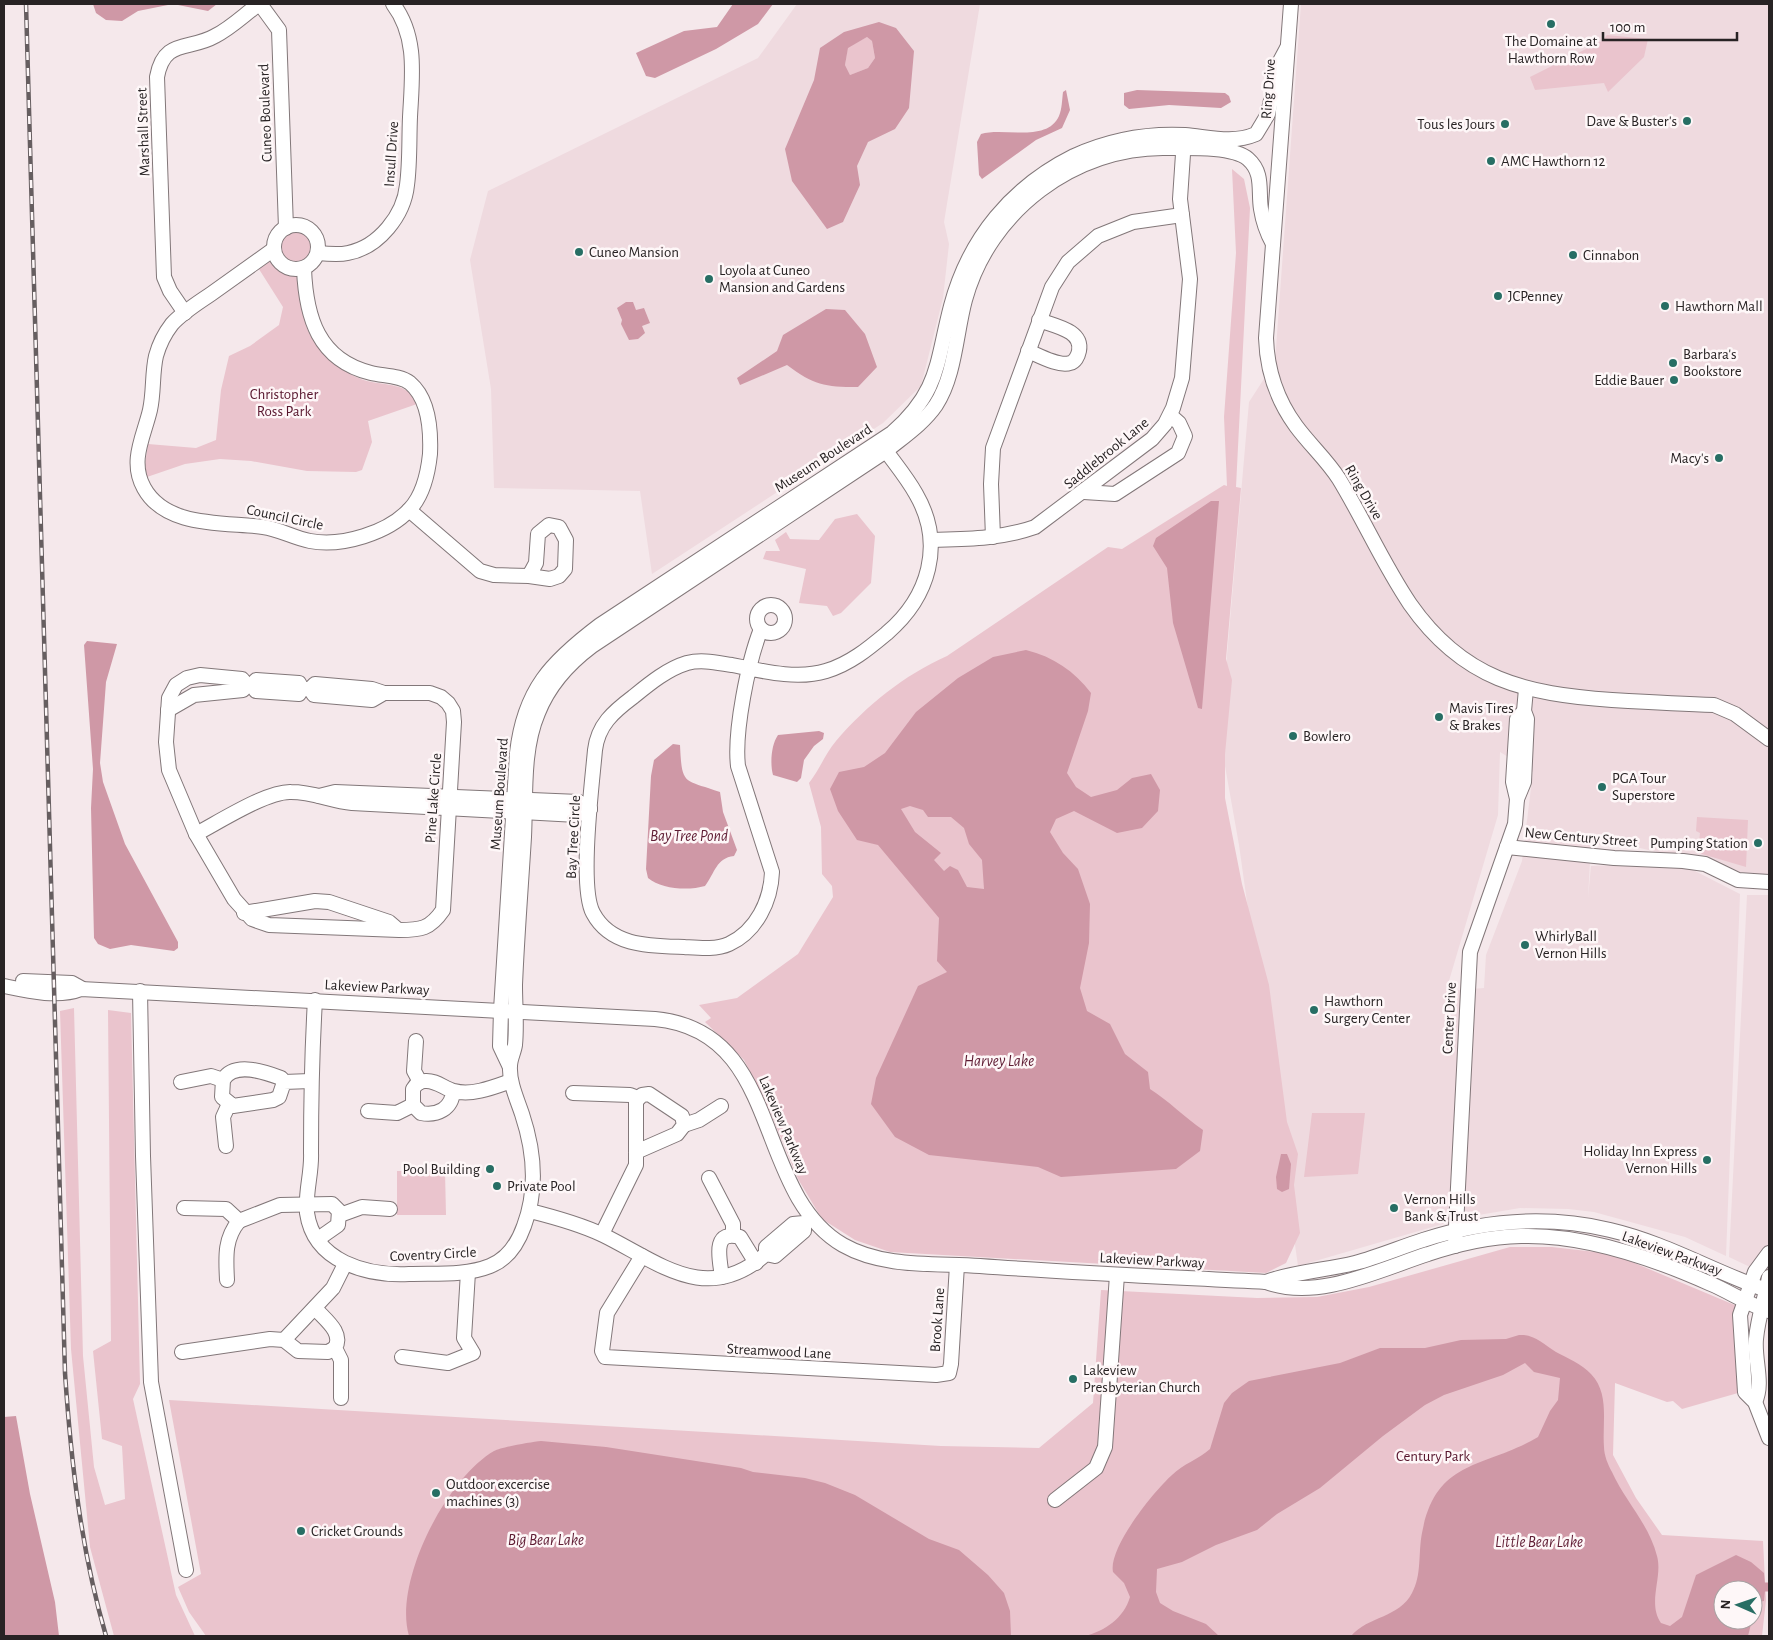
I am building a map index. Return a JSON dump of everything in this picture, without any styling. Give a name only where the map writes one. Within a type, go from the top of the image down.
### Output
[{"type":"street","name":"Cuneo Boulevard","points":[[259,4],[279,30],[286,228]]},
{"type":"street","name":"Marshall Street","points":[[185,313],[170,291],[164,277],[157,77],[159,68],[168,53],[175,48],[215,37],[259,4]]},
{"type":"street","name":"Insull Drive","points":[[318,252],[349,253],[384,233],[400,211],[407,187],[413,55],[409,33],[401,14],[393,4]]},
{"type":"street","name":"Ring Drive","points":[[1291,4],[1266,349],[1275,389],[1282,404],[1296,426],[1332,469],[1355,505],[1398,585],[1428,628],[1462,659],[1484,673],[1526,689],[1551,695],[1588,699],[1714,705],[1735,714],[1769,739]]},
{"type":"street","name":"Museum Boulevard","points":[[1184,142],[1245,138],[1256,134],[1268,114],[1279,63],[1287,48]]},
{"type":"street","name":"Museum Boulevard","points":[[515,1011],[520,805],[519,732],[528,703],[542,679],[567,649],[600,625],[882,446],[911,416],[927,394],[936,373],[959,279],[985,230],[1001,209],[1047,171],[1102,144],[1153,135],[1227,152],[1248,159],[1256,169],[1260,180],[1260,208],[1265,230],[1273,244]]},
{"type":"street","name":"Saddlebrook Lane","points":[[931,540],[993,537],[1016,534],[1035,527],[1152,439],[1170,415],[1182,378],[1190,279],[1180,199],[1184,142]]},
{"type":"street","points":[[993,537],[991,484],[993,448],[1039,320],[1059,274],[1077,252],[1098,236],[1133,222],[1182,215]]},
{"type":"street","points":[[298,225],[310,230],[317,240],[318,252],[313,262],[304,269],[297,270],[284,266],[279,262],[274,249],[277,237],[286,228],[298,225]]},
{"type":"street","name":"Council Circle","points":[[274,249],[185,313],[171,325],[162,339],[156,357],[150,409],[139,444],[137,464],[140,479],[146,492],[159,506],[182,518],[267,528],[310,541],[330,543],[357,539],[382,528],[409,510],[422,488],[430,456],[427,413],[420,396],[409,382],[358,369],[334,354],[315,330],[308,311],[304,269]]},
{"type":"street","points":[[1028,351],[1061,363],[1070,363],[1077,358],[1080,350],[1075,334],[1039,320]]},
{"type":"street","points":[[1084,492],[1115,494],[1178,453],[1185,436],[1179,423],[1170,415]]},
{"type":"street","name":"Bay Tree Circle","points":[[750,668],[738,728],[738,766],[772,872],[771,889],[766,905],[746,932],[729,944],[709,948],[641,946],[620,938],[603,928],[592,912],[586,885],[590,809],[597,736],[603,723],[621,706],[665,674],[688,663],[704,661],[803,675],[826,671],[861,655],[911,610],[922,590],[928,566],[931,540],[923,508],[916,494],[882,446]]},
{"type":"street","points":[[409,510],[480,571],[494,575],[529,576]]},
{"type":"street","points":[[750,668],[761,629]]},
{"type":"street","name":"Pine Lake Circle","points":[[200,675],[242,679],[249,686],[256,691],[299,694],[306,689],[314,695],[372,700],[384,693],[430,693],[441,697],[448,703],[453,711],[454,722],[443,910],[431,925],[416,930],[269,925],[252,919],[244,913],[196,834],[169,770],[166,742],[169,698],[176,685],[187,678],[200,675]]},
{"type":"street","points":[[168,710],[194,696],[243,690],[249,686]]},
{"type":"street","name":"Center Drive","points":[[1455,1246],[1454,1231],[1470,952],[1515,824],[1517,799],[1524,782],[1527,719],[1524,712],[1526,689]]},
{"type":"street","points":[[196,834],[259,801],[290,792],[319,796],[335,792],[520,805],[579,802],[590,809]]},
{"type":"street","name":"Museum Boulevard","points":[[500,1010],[520,805]]},
{"type":"street","name":"New Century Street","points":[[1507,848],[1614,858],[1683,861],[1704,864],[1738,880],[1769,882]]},
{"type":"street","points":[[244,913],[315,901],[329,902],[389,922],[399,930]]},
{"type":"street","name":"Lakeview Parkway","points":[[4,978],[72,983],[81,989]]},
{"type":"street","name":"Lakeview Parkway","points":[[4,986],[54,992],[71,992],[81,989],[140,991],[660,1019],[689,1028],[711,1039],[739,1066],[748,1080],[807,1220],[844,1245],[876,1258],[1117,1275],[1266,1282],[1281,1287],[1316,1286],[1360,1277],[1455,1246],[1492,1238],[1534,1236],[1607,1247],[1679,1271],[1765,1310]]},
{"type":"street","points":[[140,991],[143,1156],[151,1382],[186,1570]]},
{"type":"street","name":"Coventry Circle","points":[[314,1000],[310,1081],[311,1158],[307,1204],[309,1221],[318,1239],[334,1258],[345,1264],[372,1272],[391,1274],[481,1270],[505,1257],[520,1236],[530,1211],[534,1175],[531,1148],[511,1081],[509,1065],[500,1046],[500,1010]]},
{"type":"street","name":"Coventry Circle","points":[[509,1065],[515,1046],[515,1011]]},
{"type":"street","points":[[416,1041],[414,1071],[420,1082]]},
{"type":"street","points":[[229,1104],[222,1097],[223,1080],[232,1072],[251,1069],[280,1078],[284,1082],[310,1081]]},
{"type":"street","points":[[181,1082],[211,1076],[223,1080]]},
{"type":"street","points":[[453,1091],[450,1102],[437,1113],[421,1113],[413,1105],[413,1089],[420,1082],[426,1080],[453,1091],[482,1091],[511,1081]]},
{"type":"street","points":[[229,1104],[272,1100],[278,1096],[284,1082]]},
{"type":"street","points":[[573,1093],[630,1095],[638,1098]]},
{"type":"street","points":[[602,1234],[636,1164],[634,1107],[638,1098],[646,1094],[654,1096],[682,1116],[684,1125]]},
{"type":"street","points":[[226,1146],[224,1117],[229,1104]]},
{"type":"street","points":[[368,1111],[398,1113],[413,1105]]},
{"type":"street","points":[[636,1152],[678,1134],[684,1125],[699,1120],[721,1106]]},
{"type":"street","points":[[710,1178],[733,1224],[733,1235]]},
{"type":"street","points":[[227,1280],[227,1242],[232,1229],[239,1221],[280,1205],[332,1204],[339,1210],[338,1224],[318,1239]]},
{"type":"street","points":[[184,1208],[226,1209],[239,1221]]},
{"type":"street","points":[[340,1215],[362,1208],[390,1209]]},
{"type":"street","points":[[530,1211],[602,1234],[676,1274],[698,1278],[722,1277],[746,1270],[766,1254],[775,1256],[804,1231],[807,1220]]},
{"type":"street","name":"Lakeview Parkway","points":[[1266,1282],[1278,1277],[1296,1276],[1356,1263],[1454,1231],[1517,1220],[1588,1225],[1638,1238],[1751,1283],[1768,1286]]},
{"type":"street","points":[[722,1277],[719,1243],[725,1237],[733,1235],[744,1242],[756,1263]]},
{"type":"street","points":[[1769,1253],[1761,1261],[1740,1315],[1745,1392],[1755,1402],[1769,1438]]},
{"type":"street","name":"Streamwood Lane","points":[[642,1256],[607,1313],[602,1351],[605,1357],[613,1359],[945,1376]]},
{"type":"street","points":[[284,1340],[290,1331],[333,1288],[345,1264]]},
{"type":"street","name":"Brook Lane","points":[[945,1376],[949,1373],[951,1364],[957,1265]]},
{"type":"street","points":[[402,1357],[448,1363],[472,1353],[464,1338],[468,1272]]},
{"type":"street","points":[[1055,1500],[1096,1468],[1105,1447],[1117,1275]]},
{"type":"street","points":[[1755,1402],[1760,1392],[1756,1342],[1765,1310],[1768,1286]]},
{"type":"street","points":[[182,1352],[270,1339],[284,1340],[298,1351],[328,1352],[335,1348],[338,1339],[337,1333],[315,1308]]},
{"type":"street","points":[[335,1348],[341,1360],[340,1398]]},
{"type":"shaded area","name":"Loyola at Cuneo Mansion and Gardens","points":[[797,4],[980,4],[944,222],[949,244],[943,298],[921,386],[883,423],[652,574],[640,491],[494,488],[491,389],[470,260],[488,191],[758,58]]},
{"type":"shaded area","name":"Hawthorn Mall","points":[[1301,4],[1769,4],[1769,879],[1640,848],[1591,844],[1588,898],[1591,866],[1644,864],[1691,869],[1740,894],[1726,1256],[1685,1237],[1594,1212],[1568,1209],[1520,1208],[1467,1217],[1298,1266],[1239,845],[1222,749],[1227,655],[1249,402],[1275,362]],"holes":[[[1500,752],[1533,772],[1522,861],[1486,955],[1484,988],[1446,991],[1498,815]]]},
{"type":"shaded area","points":[[1747,895],[1769,895],[1769,1276],[1729,1257]]},
{"type":"green space","points":[[1607,35],[1648,39],[1644,57],[1608,92],[1604,83],[1535,90],[1530,77],[1602,41]]},
{"type":"green space","points":[[867,37],[872,41],[875,58],[868,68],[850,75],[845,65],[848,47]]},
{"type":"green space","points":[[1232,169],[1244,179],[1250,208],[1236,487],[1241,488],[1226,659],[1232,680],[1225,754],[1225,798],[1242,884],[1269,985],[1287,1122],[1298,1154],[1294,1185],[1300,1233],[1286,1263],[1266,1273],[890,1252],[855,1240],[822,1219],[798,1179],[771,1114],[744,1060],[705,1022],[711,1018],[699,1005],[737,998],[798,954],[833,897],[832,886],[822,874],[821,827],[809,783],[832,746],[860,716],[901,682],[947,656],[1108,547],[1122,549],[1224,485],[1227,486],[1224,417],[1236,253]]},
{"type":"green space","points":[[297,231],[308,236],[313,247],[308,258],[297,263],[286,258],[281,247],[286,236]]},
{"type":"green space","name":"Christopher Ross Park","points":[[267,261],[278,263],[298,278],[307,328],[320,349],[334,363],[350,374],[367,381],[402,388],[413,397],[417,404],[368,421],[372,442],[362,470],[356,472],[307,471],[251,461],[220,459],[185,464],[147,477],[145,465],[148,444],[196,448],[216,440],[221,390],[229,356],[250,346],[279,325],[283,307],[257,266]]},
{"type":"green space","points":[[857,514],[875,536],[871,583],[841,613],[833,616],[827,606],[799,603],[806,569],[763,559],[766,551],[780,551],[775,540],[786,532],[790,539],[819,540],[835,519]]},
{"type":"green space","points":[[1697,817],[1748,820],[1746,867],[1695,852],[1696,843],[1699,843],[1700,833],[1696,831]]},
{"type":"green space","points":[[74,1008],[83,1356],[94,1467],[105,1505],[125,1499],[122,1446],[102,1439],[93,1351],[111,1341],[108,1010],[131,1013],[140,1384],[133,1399],[176,1595],[195,1636],[114,1636],[90,1547],[71,1349],[60,1011]]},
{"type":"green space","points":[[1312,1113],[1365,1113],[1358,1174],[1304,1177]]},
{"type":"green space","points":[[397,1171],[445,1171],[446,1215],[397,1215]]},
{"type":"green space","name":"Century Park","points":[[1510,1247],[1552,1247],[1613,1254],[1737,1306],[1735,1350],[1738,1393],[1682,1409],[1673,1401],[1667,1402],[1615,1383],[1613,1455],[1636,1498],[1662,1535],[1763,1541],[1766,1600],[1763,1627],[1763,1580],[1713,1580],[1713,1630],[1763,1630],[1762,1636],[206,1636],[189,1612],[178,1587],[201,1574],[169,1400],[941,1446],[1039,1448],[1093,1403],[1101,1290],[1257,1298],[1317,1297],[1369,1287]]},
{"type":"water","points":[[93,4],[173,4],[138,11],[122,21],[106,20],[96,13]]},
{"type":"water","points":[[173,4],[217,4],[208,11]]},
{"type":"water","points":[[733,4],[773,4],[758,24],[716,49],[655,78],[646,76],[636,53],[684,31],[717,27]]},
{"type":"water","points":[[879,22],[896,28],[914,51],[909,108],[895,129],[868,142],[857,166],[860,185],[843,222],[827,229],[792,181],[785,149],[814,80],[820,48],[844,32]],"holes":[[[867,37],[872,41],[875,58],[868,68],[850,75],[845,65],[848,48]]]},
{"type":"water","points":[[1066,90],[1070,110],[1062,128],[1036,140],[982,179],[979,175],[977,142],[981,134],[990,132],[1035,132],[1045,129],[1053,124],[1059,116],[1063,92]]},
{"type":"water","points":[[1137,90],[1225,93],[1229,96],[1231,102],[1221,108],[1169,105],[1129,109],[1124,105],[1124,93]]},
{"type":"water","points":[[626,302],[633,302],[636,310],[644,308],[650,323],[642,326],[645,333],[638,339],[629,340],[621,324],[622,320],[617,308]]},
{"type":"water","points":[[826,309],[845,310],[865,334],[877,367],[858,387],[820,384],[787,365],[740,385],[737,378],[777,351],[783,335]]},
{"type":"water","points":[[1211,501],[1219,501],[1202,709],[1198,708],[1173,623],[1167,568],[1153,546],[1156,538]]},
{"type":"water","points":[[87,641],[117,644],[106,682],[100,763],[103,782],[125,844],[178,942],[178,948],[174,951],[131,945],[110,949],[98,944],[94,938],[91,808],[93,769],[84,645]]},
{"type":"water","name":"Harvey Lake","points":[[1026,650],[1036,653],[1063,666],[1078,678],[1091,693],[1088,711],[1067,773],[1076,787],[1091,797],[1117,790],[1132,778],[1151,774],[1160,790],[1158,811],[1142,828],[1117,833],[1074,811],[1056,819],[1050,832],[1063,853],[1078,869],[1090,904],[1089,943],[1080,988],[1087,1011],[1110,1024],[1125,1054],[1148,1072],[1150,1089],[1203,1130],[1200,1151],[1176,1169],[1061,1177],[1038,1167],[929,1155],[895,1137],[871,1104],[876,1078],[918,986],[947,972],[937,961],[939,918],[878,845],[857,840],[838,811],[830,789],[839,772],[864,767],[885,753],[916,712],[958,678],[993,657]],"holes":[[[910,806],[923,810],[928,817],[951,817],[964,828],[969,844],[982,860],[984,889],[967,887],[958,870],[950,866],[944,871],[934,860],[941,853],[915,832],[901,809]]]},
{"type":"water","points":[[819,731],[824,733],[823,739],[814,746],[804,760],[801,778],[797,782],[773,775],[772,755],[778,735]]},
{"type":"water","name":"Bay Tree Pond","points":[[673,744],[680,745],[682,768],[687,779],[698,785],[720,792],[723,812],[737,850],[734,856],[723,860],[716,867],[705,886],[698,888],[683,889],[660,885],[648,878],[646,869],[651,776],[654,760]]},
{"type":"water","points":[[1281,1154],[1287,1154],[1291,1164],[1289,1189],[1282,1192],[1277,1189],[1276,1177]]},
{"type":"water","name":"Little Bear Lake","points":[[1519,1335],[1534,1338],[1579,1364],[1597,1382],[1603,1399],[1604,1450],[1606,1460],[1617,1483],[1643,1523],[1657,1556],[1658,1573],[1655,1607],[1661,1623],[1670,1626],[1682,1617],[1696,1575],[1736,1555],[1751,1562],[1764,1573],[1765,1585],[1763,1585],[1763,1580],[1713,1580],[1713,1630],[1750,1630],[1748,1636],[1351,1636],[1366,1624],[1399,1607],[1412,1593],[1419,1571],[1422,1533],[1429,1509],[1438,1491],[1451,1478],[1465,1469],[1538,1437],[1550,1411],[1558,1400],[1560,1378],[1534,1372],[1525,1363],[1503,1375],[1444,1395],[1425,1405],[1383,1436],[1320,1488],[1277,1514],[1257,1530],[1216,1545],[1182,1562],[1157,1569],[1156,1592],[1160,1603],[1173,1611],[1206,1624],[1219,1636],[1085,1636],[1100,1631],[1113,1622],[1123,1611],[1130,1597],[1124,1583],[1113,1572],[1113,1562],[1134,1520],[1172,1475],[1210,1449],[1224,1403],[1232,1393],[1249,1381],[1340,1363],[1380,1348],[1425,1348],[1461,1340],[1506,1339]]},
{"type":"water","points":[[16,1416],[30,1494],[55,1602],[59,1636],[4,1636],[4,1417]]},
{"type":"water","name":"Big Bear Lake","points":[[541,1441],[606,1447],[741,1468],[753,1472],[805,1478],[825,1483],[855,1495],[929,1539],[959,1550],[988,1575],[1004,1593],[1010,1611],[1011,1636],[409,1636],[406,1614],[409,1588],[416,1561],[442,1508],[458,1484],[476,1465],[494,1451],[510,1446]]},
{"type":"water","name":"Little Bear Lake","points":[[1763,1590],[1765,1590],[1763,1601]]},
{"type":"waterway","points":[[1763,1587],[1769,1587]]},
{"type":"railway","points":[[26,4],[65,1373],[70,1440],[78,1506],[97,1604],[106,1636]]},
{"type":"place","name":"The Domaine at Hawthorn Row","points":[[1551,24]]},
{"type":"place","name":"Dave & Buster's","points":[[1687,121]]},
{"type":"place","name":"Tous les Jours","points":[[1505,124]]},
{"type":"place","name":"AMC Hawthorn 12","points":[[1491,161]]},
{"type":"place","name":"Cuneo Mansion","points":[[579,252]]},
{"type":"place","name":"Cinnabon","points":[[1573,255]]},
{"type":"place","name":"Loyola at Cuneo Mansion and Gardens","points":[[709,279]]},
{"type":"place","name":"JCPenney","points":[[1498,296]]},
{"type":"place","name":"Hawthorn Mall","points":[[1665,306]]},
{"type":"place","name":"Barbara's Bookstore","points":[[1673,363]]},
{"type":"place","name":"Eddie Bauer","points":[[1674,380]]},
{"type":"place","name":"Macy's","points":[[1719,458]]},
{"type":"place","name":"Mavis Tires & Brakes","points":[[1439,717]]},
{"type":"place","name":"Bowlero","points":[[1293,736]]},
{"type":"place","name":"PGA Tour Superstore","points":[[1602,787]]},
{"type":"place","name":"Pumping Station","points":[[1758,843]]},
{"type":"place","name":"WhirlyBall Vernon Hills","points":[[1525,945]]},
{"type":"place","name":"Hawthorn Surgery Center","points":[[1314,1010]]},
{"type":"place","name":"Holiday Inn Express Vernon Hills","points":[[1707,1160]]},
{"type":"place","name":"Pool Building","points":[[490,1169]]},
{"type":"place","name":"Private Pool","points":[[497,1186]]},
{"type":"place","name":"Vernon Hills Bank & Trust","points":[[1394,1208]]},
{"type":"place","name":"Lakeview Presbyterian Church","points":[[1073,1379]]},
{"type":"place","name":"Outdoor excercise machines (3)","points":[[436,1493]]},
{"type":"place","name":"Cricket Grounds","points":[[301,1531]]}]
